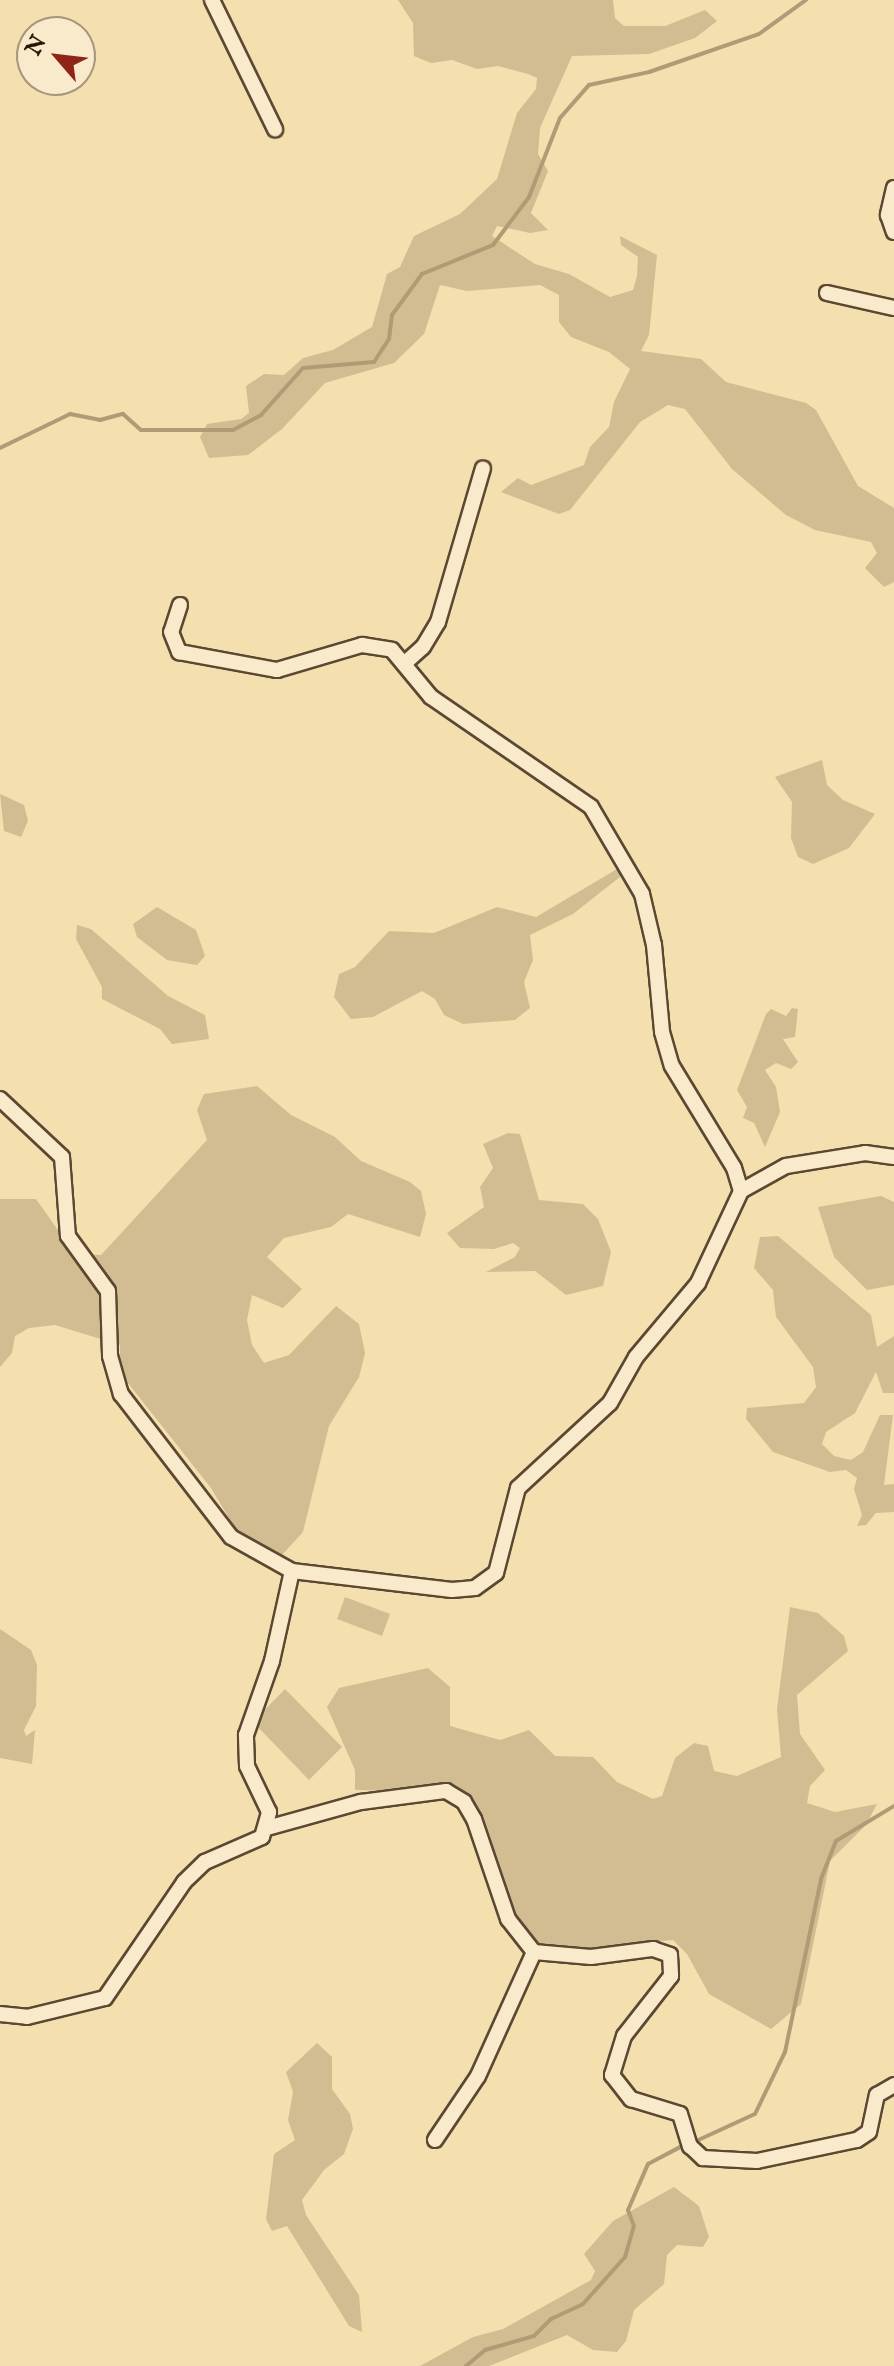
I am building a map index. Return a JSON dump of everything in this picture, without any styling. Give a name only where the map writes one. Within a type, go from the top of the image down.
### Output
[{"type":"street","points":[[212,0],[275,129]]},
{"type":"street","points":[[894,188],[888,215],[894,232]]},
{"type":"street","points":[[827,293],[894,308]]},
{"type":"street","points":[[405,663],[423,647],[438,622],[483,468]]},
{"type":"street","points":[[180,605],[171,632],[179,652],[277,670],[373,644],[392,650],[431,697],[591,807],[642,894],[654,945],[662,1032],[672,1066],[737,1174],[741,1191]]},
{"type":"street","points":[[0,1099],[62,1157],[68,1236],[108,1291],[110,1356],[128,1404],[231,1537],[251,1553],[292,1571],[452,1590],[486,1583],[501,1565],[518,1488],[610,1403],[636,1357],[698,1283],[741,1191],[764,1174],[801,1163],[865,1153],[894,1157]]},
{"type":"street","points":[[0,2014],[27,2017],[105,1998],[184,1882],[205,1862],[262,1837],[267,1828],[266,1801],[245,1750],[292,1571]]},
{"type":"street","points":[[267,1828],[361,1802],[451,1793],[474,1819],[508,1919],[534,1952],[591,1957],[653,1949],[670,1955],[671,1976],[624,2036],[612,2075],[631,2099],[680,2114],[690,2146],[703,2158],[757,2161],[857,2140],[869,2132],[877,2095],[894,2085]]},
{"type":"street","points":[[435,2140],[478,2076],[534,1952]]},
{"type":"shaded area","points":[[398,0],[613,0],[615,18],[624,26],[665,26],[705,10],[717,21],[695,38],[649,54],[572,56],[540,128],[538,154],[548,171],[531,213],[548,230],[530,233],[497,226],[492,236],[535,264],[569,274],[610,297],[633,290],[637,276],[638,257],[621,245],[620,236],[657,255],[649,335],[641,351],[701,359],[726,382],[806,403],[816,410],[858,486],[894,508],[894,582],[884,587],[865,568],[877,553],[871,542],[815,530],[786,515],[732,469],[685,409],[668,405],[640,422],[570,510],[559,514],[501,492],[518,478],[531,485],[584,465],[590,447],[609,427],[614,402],[630,369],[609,352],[571,337],[559,322],[559,295],[540,285],[467,291],[440,285],[424,334],[394,363],[325,383],[282,429],[248,455],[209,458],[200,437],[207,424],[241,419],[249,413],[246,386],[264,374],[284,375],[303,358],[333,350],[372,327],[387,274],[400,267],[414,236],[460,214],[497,179],[517,113],[536,89],[537,78],[528,74],[498,66],[477,69],[452,60],[431,63],[414,56],[413,23]]},
{"type":"shaded area","points":[[822,760],[827,785],[843,800],[875,814],[849,848],[813,864],[798,857],[791,838],[792,802],[775,777]]},
{"type":"shaded area","points":[[0,794],[24,805],[28,821],[21,837],[4,831]]},
{"type":"shaded area","points":[[617,869],[625,873],[573,914],[530,935],[533,960],[524,982],[530,1008],[515,1020],[463,1024],[444,1015],[435,999],[422,991],[373,1017],[351,1019],[334,997],[339,974],[355,967],[389,931],[434,933],[497,907],[536,917]]},
{"type":"shaded area","points":[[157,907],[196,930],[205,956],[197,965],[167,960],[137,937],[133,924]]},
{"type":"shaded area","points":[[77,925],[91,929],[168,996],[205,1015],[209,1039],[172,1044],[160,1029],[102,999],[102,987],[76,939]]},
{"type":"shaded area","points":[[792,1008],[798,1009],[795,1037],[783,1039],[798,1062],[791,1069],[776,1063],[765,1070],[776,1087],[780,1112],[765,1147],[754,1123],[743,1118],[747,1107],[737,1090],[766,1014],[771,1009],[786,1016]]},
{"type":"shaded area","points":[[257,1086],[291,1115],[335,1137],[361,1161],[410,1182],[421,1191],[426,1214],[420,1237],[348,1214],[331,1227],[284,1238],[267,1257],[302,1289],[283,1308],[252,1295],[247,1320],[252,1345],[264,1363],[289,1355],[336,1306],[359,1324],[365,1353],[359,1377],[329,1426],[303,1532],[281,1556],[239,1535],[211,1488],[120,1373],[120,1345],[55,1325],[29,1328],[15,1336],[12,1353],[0,1367],[0,1199],[36,1199],[75,1254],[101,1255],[207,1140],[197,1110],[204,1094]]},
{"type":"shaded area","points":[[508,1133],[520,1134],[539,1200],[583,1204],[598,1219],[611,1252],[603,1286],[566,1295],[535,1271],[486,1272],[515,1257],[520,1248],[513,1243],[494,1249],[460,1248],[447,1233],[484,1207],[480,1187],[493,1168],[483,1144]]},
{"type":"shaded area","points":[[881,1196],[894,1202],[894,1285],[867,1290],[834,1257],[818,1207]]},
{"type":"shaded area","points":[[778,1236],[871,1315],[877,1347],[894,1336],[894,1393],[883,1393],[876,1372],[855,1413],[826,1432],[822,1444],[834,1456],[851,1460],[863,1452],[880,1415],[893,1415],[884,1485],[894,1484],[894,1512],[876,1513],[866,1525],[857,1526],[862,1515],[854,1489],[857,1478],[846,1470],[830,1472],[773,1452],[746,1419],[747,1408],[804,1403],[816,1387],[813,1367],[776,1317],[773,1290],[754,1268],[760,1237]]},
{"type":"shaded area","points":[[345,1597],[390,1614],[382,1636],[337,1619]]},
{"type":"shaded area","points":[[790,1607],[818,1613],[844,1636],[848,1651],[797,1695],[800,1734],[825,1770],[810,1786],[807,1803],[835,1812],[877,1804],[866,1825],[830,1861],[801,2004],[771,2029],[709,1994],[687,1954],[673,1940],[565,1950],[529,1941],[518,1928],[476,1805],[461,1790],[444,1783],[400,1791],[355,1790],[355,1770],[327,1707],[339,1688],[428,1668],[450,1687],[450,1726],[500,1740],[529,1730],[555,1756],[593,1757],[617,1782],[653,1799],[662,1796],[675,1758],[694,1743],[708,1746],[714,1771],[737,1776],[781,1757],[777,1709]]},
{"type":"shaded area","points":[[0,1629],[31,1650],[37,1665],[36,1706],[24,1730],[26,1736],[35,1730],[32,1764],[0,1758]]},
{"type":"shaded area","points":[[285,1689],[342,1747],[309,1780],[253,1722]]},
{"type":"shaded area","points":[[317,2043],[332,2057],[332,2089],[350,2114],[353,2129],[344,2154],[324,2170],[302,2200],[306,2215],[359,2295],[362,2332],[349,2326],[287,2226],[272,2231],[266,2219],[274,2154],[295,2140],[288,2120],[293,2092],[286,2072]]},
{"type":"shaded area","points":[[674,2187],[699,2206],[709,2237],[703,2247],[677,2245],[667,2255],[664,2284],[634,2310],[626,2341],[617,2352],[593,2350],[567,2335],[489,2366],[420,2366],[473,2337],[503,2329],[591,2280],[595,2271],[584,2254],[613,2221]]},
{"type":"waterway","points":[[0,448],[70,414],[100,420],[123,414],[141,430],[233,430],[261,415],[303,368],[374,362],[389,339],[392,315],[422,274],[493,245],[529,197],[560,118],[589,85],[649,72],[759,34],[806,0]]},
{"type":"waterway","points":[[694,2142],[755,2114],[785,2052],[821,1879],[836,1841],[894,1806]]},
{"type":"waterway","points":[[466,2366],[485,2350],[534,2336],[551,2319],[583,2304],[625,2257],[634,2226],[628,2210],[648,2164],[684,2145]]}]
